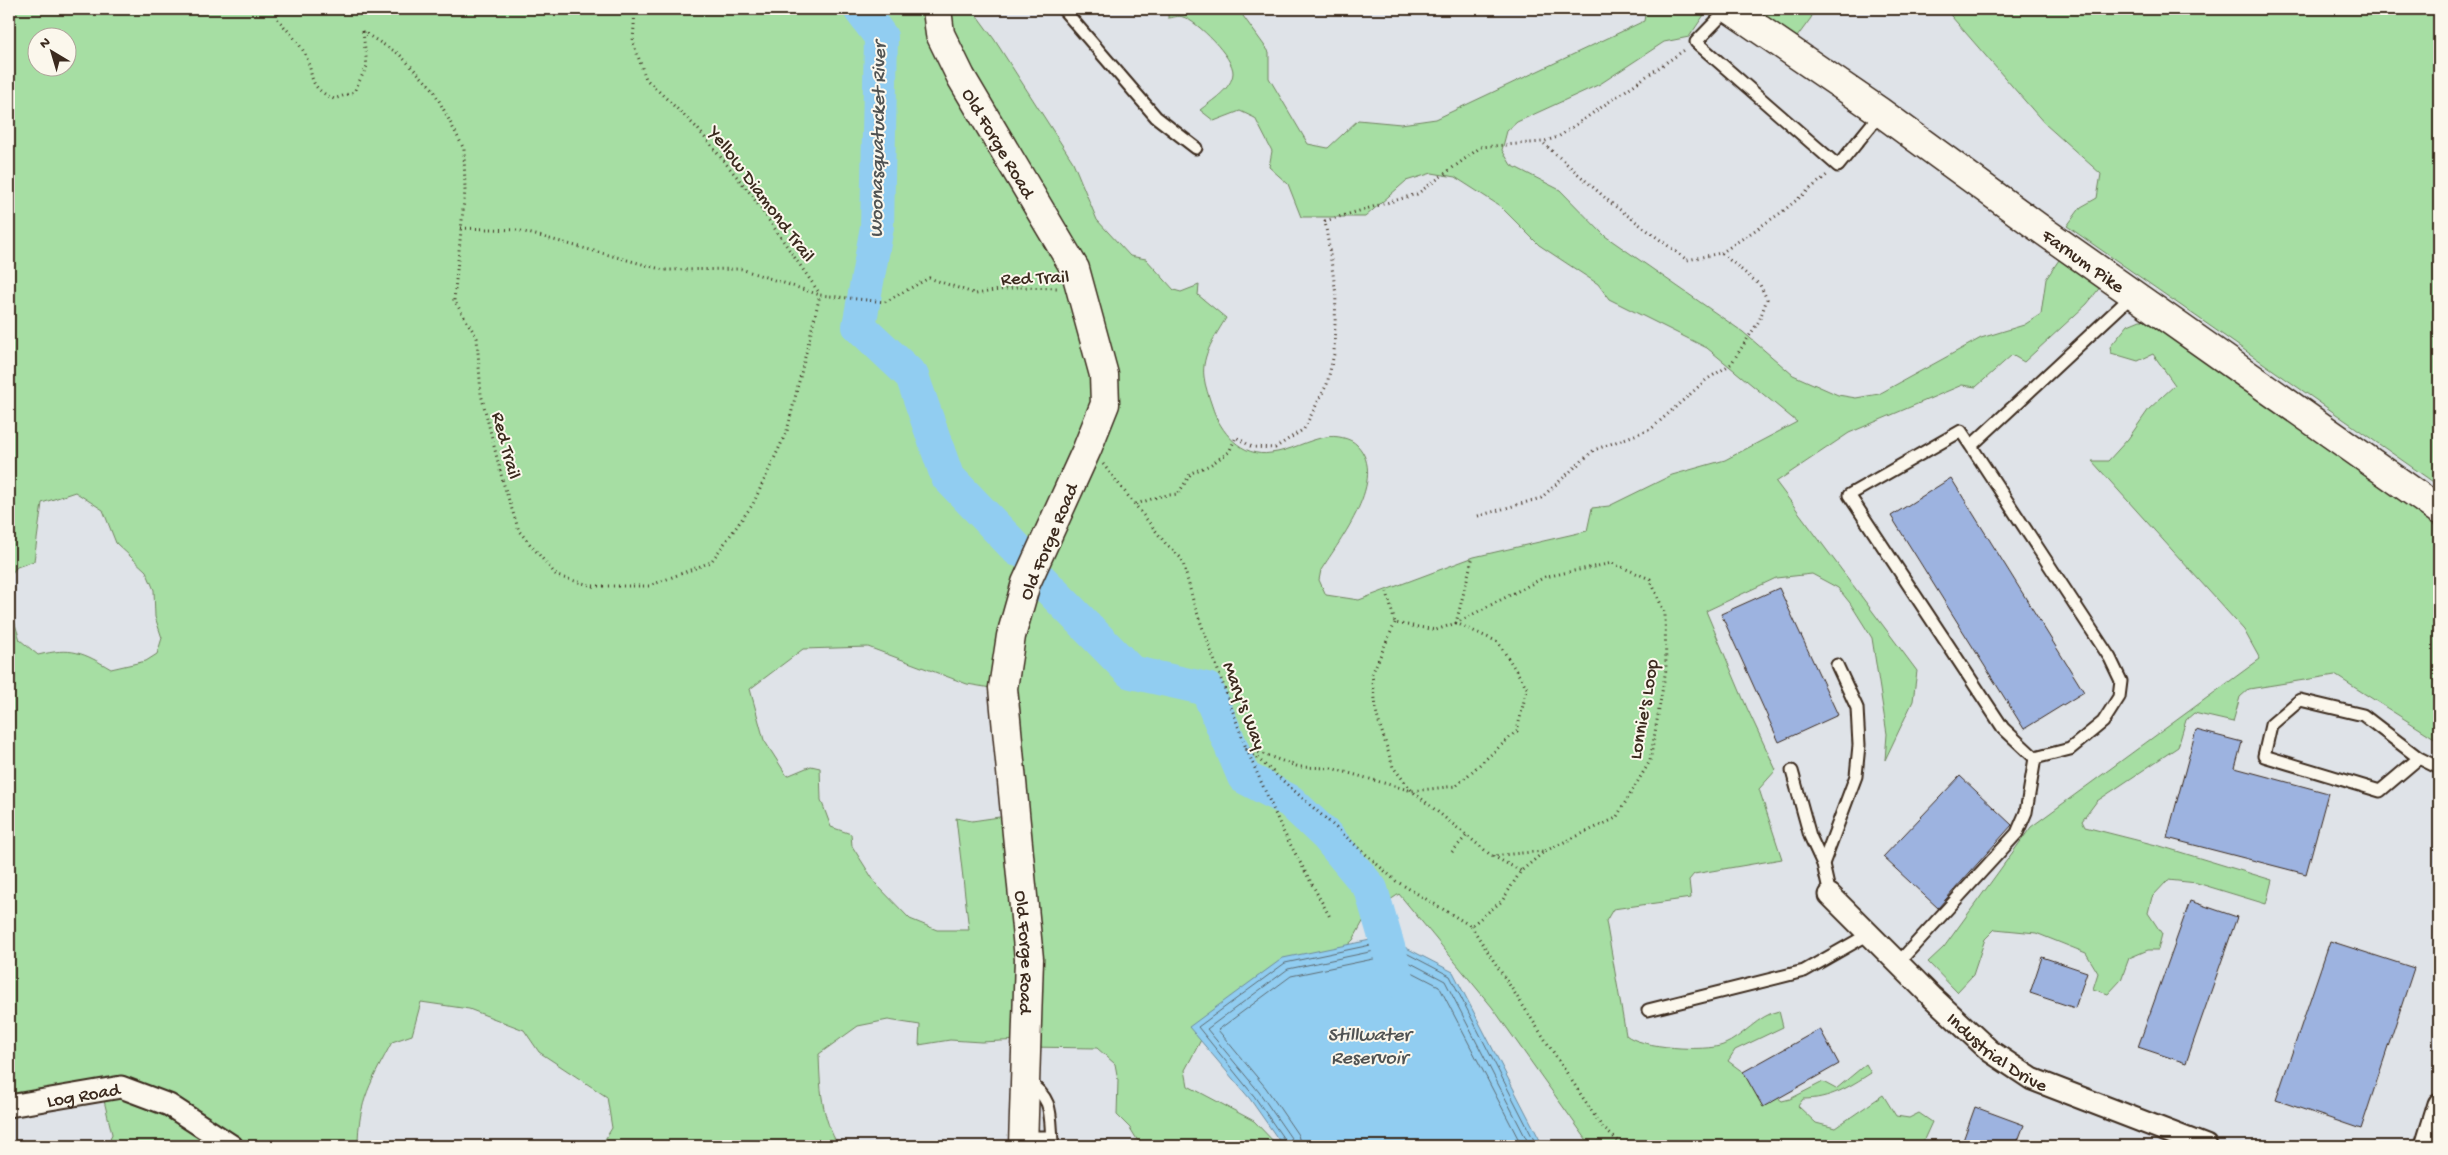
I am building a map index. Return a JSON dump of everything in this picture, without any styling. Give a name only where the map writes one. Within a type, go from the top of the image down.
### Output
[{"type":"street","name":"Old Forge Road","points":[[937,9],[940,34],[961,77],[1075,269],[1104,375],[1105,404],[1087,449],[1026,583],[1010,636],[1003,688],[1029,959],[1023,1142]]},
{"type":"street","name":"Farnum Pike","points":[[1729,9],[1881,113],[2439,510]]},
{"type":"street","name":"Industrial Drive","points":[[1830,895],[1990,1051],[2032,1079],[2171,1140],[2206,1146]]},
{"type":"street","name":"Log Road","points":[[9,1106],[121,1086],[169,1105],[232,1146]]},
{"type":"street","points":[[2426,1146],[2439,1104]]},
{"type":"lane","points":[[1063,9],[1156,117],[1196,148]]},
{"type":"lane","points":[[1729,9],[1696,42],[1838,166],[1881,113]]},
{"type":"lane","points":[[1971,446],[2134,294]]},
{"type":"lane","points":[[1961,430],[2110,658],[2121,681],[2119,697],[2103,722],[2070,749],[2035,758],[2003,728],[1849,495],[1961,430]]},
{"type":"lane","points":[[1823,864],[1856,776],[1859,745],[1857,708],[1837,665]]},
{"type":"lane","points":[[2419,758],[2380,791],[2264,756],[2271,725],[2300,700],[2363,715],[2419,758],[2439,768]]},
{"type":"lane","points":[[1898,963],[2017,833],[2026,812],[2035,758]]},
{"type":"lane","points":[[1792,771],[1810,836],[1823,864],[1830,895]]},
{"type":"lane","points":[[1648,1010],[1804,971],[1869,934]]},
{"type":"lane","points":[[1023,1142],[1053,1142],[1048,1103],[1042,1091],[1024,1079]]},
{"type":"path","points":[[279,9],[277,18],[304,53],[309,71],[319,92],[334,99],[354,92],[367,66],[363,32],[399,54],[433,89],[464,149],[466,191],[461,228]]},
{"type":"path","name":"Yellow Diamond Trail","points":[[635,9],[633,42],[646,79],[697,128],[750,193],[820,294]]},
{"type":"path","points":[[1136,504],[1161,496],[1178,494],[1191,473],[1210,465],[1230,452],[1236,437],[1252,447],[1275,448],[1304,429],[1327,384],[1334,354],[1336,294],[1325,221],[1417,194],[1481,147],[1542,142],[1558,138],[1696,42]]},
{"type":"path","points":[[1542,142],[1612,203],[1687,260],[1721,253],[1782,212],[1838,166]]},
{"type":"path","name":"Red Trail","points":[[820,294],[787,431],[753,504],[711,562],[649,586],[593,586],[557,576],[519,531],[503,482],[480,394],[477,338],[454,300],[461,228],[517,230],[664,270],[742,269],[820,294],[885,302],[929,278],[976,294],[1018,287],[1081,288]]},
{"type":"path","points":[[1478,516],[1541,498],[1594,450],[1650,429],[1706,380],[1731,364],[1759,321],[1768,299],[1760,285],[1721,253]]},
{"type":"path","name":"Mary's Way","points":[[1087,449],[1110,471],[1166,544],[1182,559],[1194,604],[1246,748],[1283,831],[1331,919]]},
{"type":"path","points":[[1456,623],[1473,556]]},
{"type":"path","name":"Lonnie's Loop","points":[[1456,623],[1546,578],[1612,563],[1650,579],[1665,614],[1666,669],[1650,761],[1616,818],[1545,851],[1521,871],[1502,901],[1471,926]]},
{"type":"path","points":[[1387,592],[1395,622],[1372,674],[1377,716],[1393,767],[1412,791],[1492,856],[1521,871]]},
{"type":"path","points":[[1246,748],[1299,767],[1331,768],[1412,791],[1456,786],[1517,731],[1527,688],[1498,642],[1456,623],[1436,630],[1395,622]]},
{"type":"path","points":[[1246,748],[1396,881],[1471,926],[1602,1127],[1624,1146]]},
{"type":"path","points":[[1452,852],[1467,835]]},
{"type":"path","points":[[1492,856],[1545,851]]},
{"type":"green space","points":[[9,9],[972,9],[994,39],[1073,162],[1097,220],[1130,256],[1146,259],[1174,290],[1181,292],[1199,285],[1198,295],[1226,318],[1207,353],[1204,377],[1216,416],[1227,434],[1242,447],[1260,453],[1278,452],[1330,436],[1347,439],[1357,445],[1365,459],[1368,474],[1365,491],[1349,526],[1321,570],[1319,580],[1326,595],[1359,600],[1474,557],[1587,531],[1592,508],[1609,506],[1672,475],[1725,460],[1797,422],[1707,348],[1609,299],[1598,284],[1539,245],[1500,206],[1455,177],[1432,173],[1406,181],[1365,217],[1301,217],[1288,184],[1269,167],[1272,151],[1255,118],[1240,111],[1214,121],[1200,110],[1229,84],[1233,73],[1232,66],[1214,41],[1197,25],[1183,17],[1168,18],[1168,9],[1238,9],[1269,52],[1269,78],[1308,144],[1328,148],[1358,120],[1401,124],[1436,119],[1644,21],[1646,9],[1708,9],[1689,37],[1664,42],[1600,84],[1517,122],[1507,131],[1502,150],[1511,165],[1560,190],[1605,236],[1743,332],[1793,375],[1838,395],[1856,398],[1879,394],[1981,338],[2024,325],[2041,314],[2046,279],[2061,257],[2101,286],[2087,304],[2024,362],[2012,355],[1976,387],[1962,385],[1849,433],[1776,482],[1917,671],[1913,701],[1885,760],[1887,734],[1872,638],[1838,588],[1812,574],[1776,578],[1706,611],[1747,708],[1776,770],[1759,789],[1782,859],[1694,874],[1689,880],[1691,898],[1613,909],[1606,921],[1626,1035],[1645,1043],[1673,1048],[1714,1047],[1723,1045],[1737,1037],[1757,1021],[1779,1011],[1783,1027],[1735,1050],[1728,1061],[1782,1101],[1790,1099],[1823,1082],[1836,1089],[1866,1064],[1871,1073],[1863,1078],[1831,1094],[1803,1099],[1798,1106],[1816,1123],[1835,1128],[1883,1095],[1896,1116],[1909,1118],[1919,1113],[1932,1122],[1921,1146],[1591,1146],[1492,1007],[1399,894],[1366,916],[1353,940],[1337,955],[1202,1038],[1185,1070],[1188,1086],[1254,1121],[1278,1146],[1141,1146],[1130,1128],[1117,1115],[1118,1080],[1115,1064],[1097,1048],[1026,1047],[1021,1040],[981,1042],[950,1040],[919,1045],[920,1025],[888,1020],[858,1026],[819,1054],[821,1090],[825,1113],[828,1124],[839,1146],[601,1146],[612,1128],[607,1097],[539,1052],[524,1030],[469,1009],[421,1002],[412,1035],[392,1042],[372,1080],[360,1116],[358,1146],[108,1146],[112,1134],[101,1088],[9,1104],[9,605],[20,640],[38,655],[68,651],[84,655],[111,669],[146,661],[157,654],[162,638],[155,617],[154,590],[146,571],[116,543],[103,510],[75,492],[42,503],[34,561],[17,567],[9,576]],"holes":[[[868,647],[967,684],[1003,690],[1013,815],[972,821],[956,818],[969,930],[937,930],[910,919],[876,884],[852,846],[851,834],[831,827],[821,800],[820,768],[811,766],[787,776],[764,740],[750,689],[803,649]]]},
{"type":"green space","points":[[1755,9],[1814,9],[1811,18],[1797,37]]},
{"type":"green space","points":[[1945,9],[2439,9],[2439,486],[2067,226],[2081,207],[2097,198],[2101,174],[2045,124]]},
{"type":"green space","points":[[2140,320],[2157,321],[2439,525],[2439,741],[2335,675],[2249,689],[2240,697],[2233,722],[2194,713],[2186,720],[2178,747],[2097,801],[2082,821],[2085,827],[2160,846],[2272,880],[2266,904],[2197,883],[2168,880],[2152,897],[2148,913],[2162,934],[2158,950],[2148,950],[2129,958],[2121,980],[2108,994],[2093,989],[2098,973],[2086,953],[2036,933],[1995,929],[1985,939],[1973,975],[1957,992],[1928,962],[1944,947],[2031,827],[2260,659],[2244,630],[2092,461],[2108,461],[2128,439],[2149,409],[2175,385],[2153,354],[2138,361],[2111,353],[2110,347],[2128,325]]},
{"type":"water","name":"Stillwater Reservoir","points":[[1385,937],[1453,972],[1543,1146],[1283,1146],[1250,1099],[1189,1027],[1283,958]]},
{"type":"building","points":[[1951,478],[2084,692],[2024,729],[1891,516]]},
{"type":"building","points":[[1779,588],[1838,715],[1779,742],[1721,614]]},
{"type":"building","points":[[2196,730],[2242,742],[2235,768],[2328,793],[2306,874],[2167,838]]},
{"type":"building","points":[[1960,776],[2012,825],[1938,908],[1883,857]]},
{"type":"building","points":[[2190,901],[2237,917],[2186,1063],[2138,1047]]},
{"type":"building","points":[[2330,941],[2414,968],[2361,1129],[2276,1100]]},
{"type":"building","points":[[2042,957],[2087,972],[2075,1008],[2030,993]]},
{"type":"building","points":[[1820,1029],[1839,1064],[1763,1107],[1743,1072]]},
{"type":"building","points":[[1975,1107],[2024,1125],[2016,1146],[1961,1146]]},
{"type":"waterway","name":"Woonasquatucket River","points":[[860,9],[881,37],[877,227],[859,326],[912,376],[947,476],[1018,550]]},
{"type":"waterway","name":"Woonasquatucket River","points":[[1041,580],[1131,672],[1207,689],[1244,777],[1290,801],[1327,836],[1371,889],[1398,981]]}]
